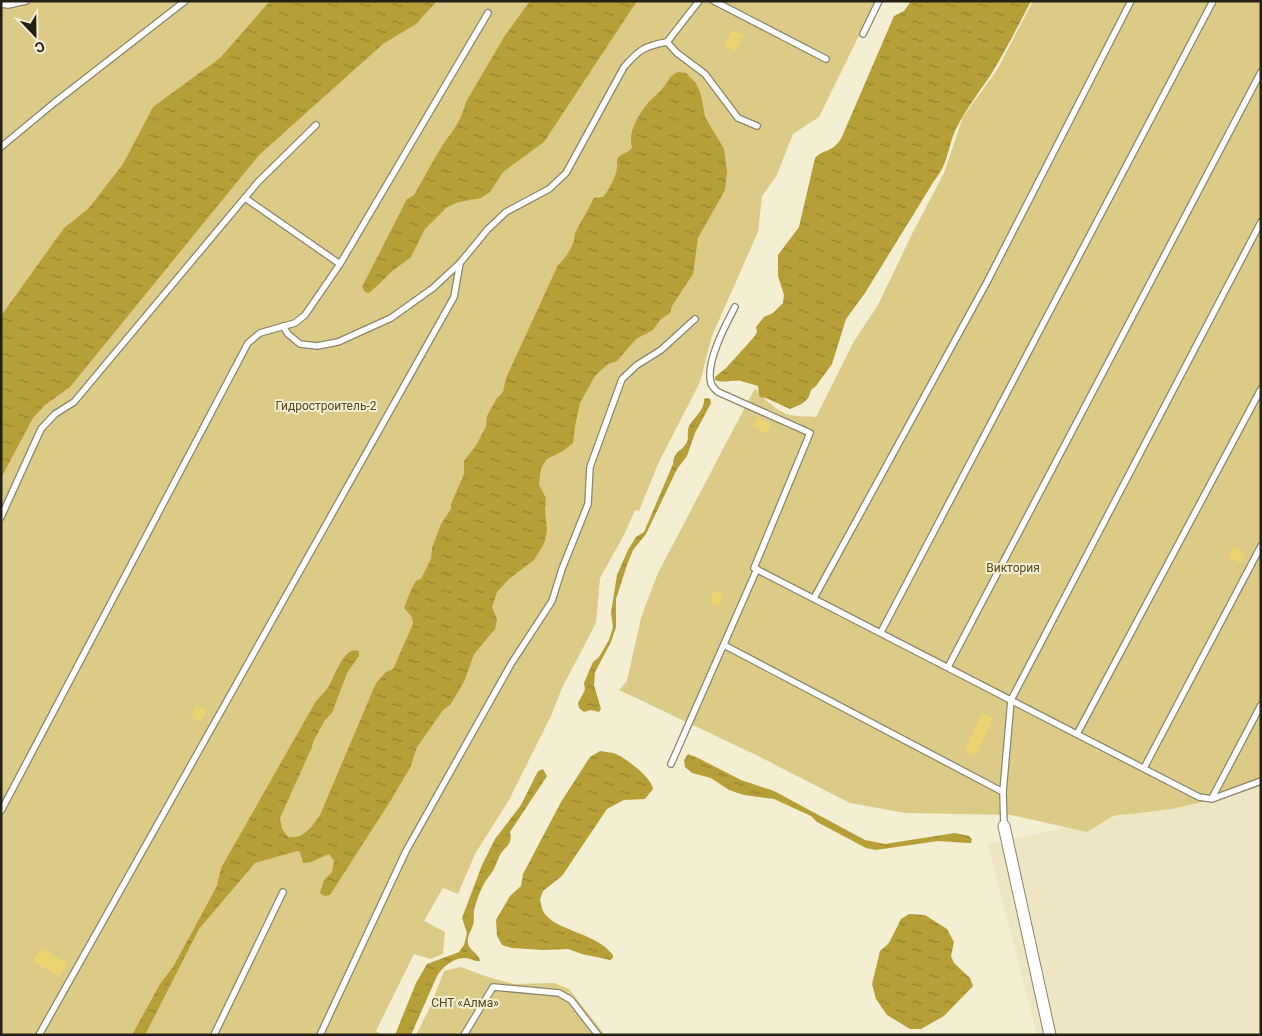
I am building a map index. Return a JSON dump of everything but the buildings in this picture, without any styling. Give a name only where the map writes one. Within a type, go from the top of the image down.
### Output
[{"type":"street","points":[[1004,826],[1050,1035]]},
{"type":"lane","points":[[1,4],[8,5],[26,1]]},
{"type":"lane","points":[[1,147],[54,103],[185,1]]},
{"type":"lane","points":[[283,326],[288,334],[300,344],[317,346],[338,342],[390,318],[433,288],[460,263],[488,229],[506,212],[549,189],[566,173],[624,67],[636,53],[650,45],[667,42],[699,1]]},
{"type":"lane","points":[[714,1],[826,59]]},
{"type":"lane","points":[[863,34],[879,1]]},
{"type":"lane","points":[[814,598],[986,282],[1131,1]]},
{"type":"lane","points":[[881,632],[1213,1]]},
{"type":"lane","points":[[1,811],[248,343],[260,333],[295,323],[306,315],[340,264],[488,13]]},
{"type":"lane","points":[[667,42],[705,74],[738,118],[757,126]]},
{"type":"lane","points":[[948,667],[1261,72]]},
{"type":"lane","points":[[1,517],[41,429],[55,414],[74,402],[258,182],[316,125]]},
{"type":"lane","points":[[245,198],[340,264]]},
{"type":"lane","points":[[1004,826],[1003,792],[1011,700],[1261,222]]},
{"type":"lane","points":[[39,1035],[454,296],[460,263]]},
{"type":"lane","points":[[735,307],[720,336],[709,373],[711,385],[718,392],[810,433],[754,568],[1199,797],[1212,798],[1261,781]]},
{"type":"lane","points":[[320,1035],[406,851],[511,664],[552,601],[562,569],[588,504],[590,467],[622,378],[637,365],[661,350],[695,319]]},
{"type":"lane","points":[[1077,734],[1261,389]]},
{"type":"lane","points":[[1144,768],[1261,546]]},
{"type":"lane","points":[[671,764],[757,569]]},
{"type":"lane","points":[[724,645],[1003,792]]},
{"type":"lane","points":[[1212,798],[1261,705]]},
{"type":"lane","points":[[214,1035],[283,892]]},
{"type":"lane","points":[[464,1035],[493,987],[558,993],[571,1000],[598,1035]]},
{"type":"shaded area","points":[[1261,774],[1261,1035],[1037,1035],[988,844],[1202,799]]},
{"type":"green space","name":"Гидростроитель-2","points":[[1,1],[876,1],[819,117],[793,134],[776,177],[762,196],[758,232],[712,336],[700,382],[658,464],[639,511],[635,510],[625,533],[600,578],[596,623],[562,688],[551,716],[509,800],[475,854],[458,894],[443,888],[424,921],[445,932],[443,954],[430,959],[414,954],[376,1031],[383,1035],[1,1035]]},
{"type":"green space","name":"Виктория","points":[[1033,1],[1261,1],[1261,784],[1236,794],[1172,809],[1113,816],[1087,832],[1011,815],[905,813],[850,803],[754,754],[619,690],[627,681],[641,618],[658,573],[755,388],[760,395],[783,413],[794,416],[816,417],[853,343],[878,305],[944,173],[963,117],[997,70]]},
{"type":"green space","name":"СНТ «Алма»","points":[[461,967],[514,984],[554,983],[569,989],[605,1035],[416,1035],[430,1007],[444,971]]},
{"type":"water","points":[[270,1],[437,1],[416,24],[383,44],[259,155],[70,387],[45,405],[33,418],[1,478],[1,316],[64,228],[88,209],[123,164],[153,107],[220,58]]},
{"type":"water","points":[[530,1],[637,1],[544,142],[503,172],[490,192],[481,198],[459,202],[447,207],[425,229],[411,257],[391,272],[369,293],[365,292],[362,287],[407,199],[414,195],[440,149],[457,124],[466,102],[504,37]]},
{"type":"water","points":[[911,1],[1031,1],[996,67],[969,106],[954,132],[946,160],[939,174],[865,293],[846,319],[832,364],[811,390],[806,400],[790,409],[760,397],[758,386],[738,381],[722,382],[715,380],[715,377],[726,368],[754,337],[757,332],[756,327],[764,317],[773,313],[783,303],[784,295],[778,276],[778,255],[799,227],[815,158],[834,147],[841,139],[894,16],[904,11]]},
{"type":"water","points":[[678,72],[686,73],[696,83],[701,95],[705,117],[724,149],[727,172],[725,190],[698,238],[693,274],[672,306],[670,313],[660,320],[653,330],[636,339],[617,361],[608,364],[595,376],[580,403],[573,443],[563,451],[547,459],[541,468],[539,485],[546,498],[547,531],[544,544],[534,560],[509,579],[497,592],[492,607],[497,619],[495,629],[474,654],[464,682],[450,705],[443,710],[417,747],[410,768],[330,895],[325,896],[320,893],[324,880],[332,872],[334,861],[329,854],[311,862],[303,863],[300,852],[297,851],[255,863],[199,929],[145,1035],[132,1035],[160,984],[173,967],[217,886],[221,868],[316,701],[329,686],[344,657],[354,650],[359,651],[359,656],[347,673],[332,713],[325,720],[313,742],[280,818],[282,829],[288,837],[298,836],[310,828],[320,815],[376,683],[386,672],[393,669],[413,624],[412,617],[404,608],[411,590],[416,581],[421,579],[431,559],[432,548],[441,524],[451,509],[451,504],[464,474],[464,461],[477,444],[486,426],[487,416],[497,398],[503,392],[506,378],[558,265],[570,251],[575,233],[594,198],[603,197],[610,187],[616,172],[618,158],[632,147],[632,130],[641,113],[671,77]]},
{"type":"water","points":[[704,399],[710,399],[711,403],[695,433],[687,456],[677,469],[646,534],[633,550],[627,565],[616,599],[616,627],[611,642],[595,672],[594,685],[601,709],[599,712],[591,710],[584,712],[579,708],[578,703],[585,690],[584,683],[593,662],[599,657],[609,640],[613,627],[611,613],[617,575],[636,537],[644,532],[675,456],[687,442],[689,426],[702,408]]},
{"type":"water","points":[[600,751],[621,756],[644,774],[653,789],[645,799],[624,800],[607,809],[562,876],[543,891],[540,899],[543,911],[551,920],[597,941],[613,955],[613,958],[610,960],[568,949],[543,950],[512,948],[502,945],[497,936],[496,920],[510,896],[521,886],[523,874],[561,802],[590,757]]},
{"type":"water","points":[[688,754],[741,780],[774,791],[865,840],[885,844],[955,833],[969,836],[972,839],[971,843],[938,841],[876,850],[866,848],[817,822],[811,816],[774,799],[744,795],[729,790],[711,778],[692,773],[685,767],[684,760]]},
{"type":"water","points":[[543,769],[547,776],[510,832],[511,840],[482,887],[474,910],[474,923],[468,940],[470,948],[480,961],[460,958],[445,966],[437,976],[411,1035],[395,1035],[416,983],[427,964],[459,952],[464,945],[467,933],[462,918],[482,865],[495,839],[521,805],[538,771]]},
{"type":"water","points":[[909,914],[925,915],[947,929],[954,942],[951,956],[954,963],[970,978],[973,986],[944,1016],[921,1029],[910,1029],[887,1015],[876,999],[872,984],[880,951],[889,943],[901,919]]}]
